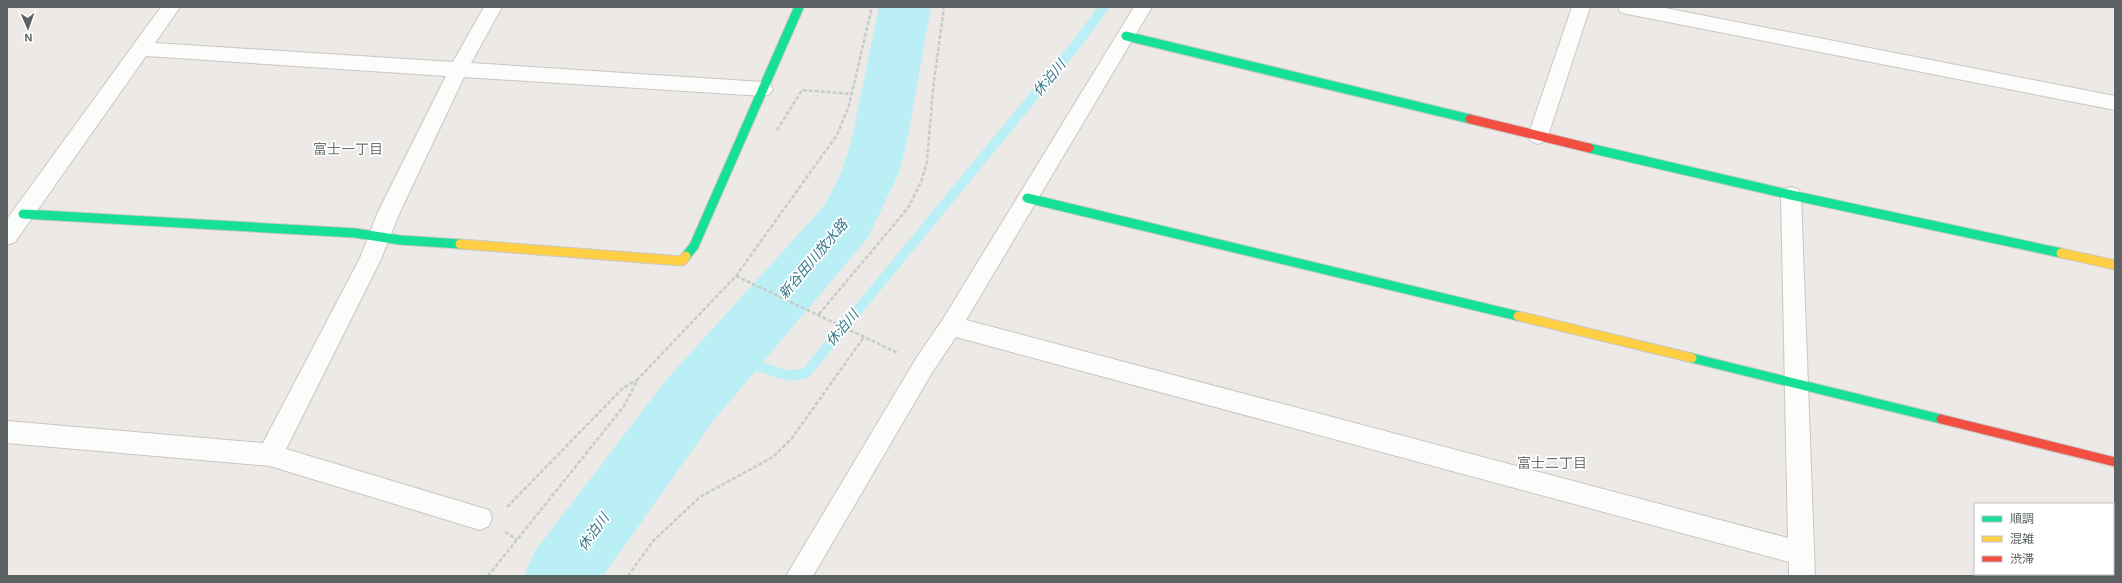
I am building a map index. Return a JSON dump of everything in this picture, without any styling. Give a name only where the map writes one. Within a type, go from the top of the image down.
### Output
[{"type":"street","points":[[7,236],[143,49],[171,7]]},
{"type":"street","points":[[270,455],[370,259],[389,212],[459,68],[493,7]]},
{"type":"street","points":[[23,214],[355,233],[379,237],[682,261],[694,246],[799,7]]},
{"type":"street","points":[[799,576],[925,364],[951,326],[1143,7]]},
{"type":"street","points":[[1538,136],[1581,7]]},
{"type":"street","points":[[1627,7],[2115,103]]},
{"type":"street","points":[[1126,36],[1538,136],[1791,195],[2115,266]]},
{"type":"street","points":[[143,49],[459,68],[763,89]]},
{"type":"street","points":[[951,326],[1801,565],[1791,195]]},
{"type":"street","points":[[1027,198],[1795,383],[2115,462]]},
{"type":"street","points":[[7,432],[270,455],[480,518]]},
{"type":"path","points":[[480,518],[492,523],[623,388],[638,379],[736,276],[837,135],[852,94],[872,7]]},
{"type":"path","points":[[819,314],[908,208],[921,182],[927,162],[933,89],[944,7]]},
{"type":"path","points":[[790,112],[802,90],[852,94]]},
{"type":"path","points":[[736,276],[754,286],[819,314],[886,348]]},
{"type":"path","points":[[628,576],[653,541],[680,514],[700,497],[773,457],[792,438],[864,337]]},
{"type":"path","points":[[488,576],[624,406],[638,379]]},
{"type":"waterway","name":"新谷田川放水路","points":[[560,576],[690,400],[846,222],[870,173],[879,142],[905,7]]},
{"type":"waterway","name":"休泊川","points":[[728,357],[790,376],[806,373],[1075,46],[1104,7]]},
{"type":"traffic: fast","points":[[686,256],[694,246],[799,7]]},
{"type":"traffic: fast","points":[[1126,36],[1470,119]]},
{"type":"traffic: fast","points":[[1589,148],[1791,195],[2061,253]]},
{"type":"traffic: fast","points":[[1027,198],[1518,316]]},
{"type":"traffic: fast","points":[[23,214],[355,233],[400,240],[460,244]]},
{"type":"traffic: fast","points":[[1692,358],[1941,419]]},
{"type":"traffic: slow","points":[[460,244],[682,261],[686,256]]},
{"type":"traffic: slow","points":[[2061,253],[2115,265]]},
{"type":"traffic: slow","points":[[1518,316],[1692,358]]},
{"type":"traffic: jam","points":[[1470,119],[1589,148]]},
{"type":"traffic: jam","points":[[1941,419],[2115,462]]},
{"type":"district","name":"富士一丁目","points":[[348,149]]},
{"type":"district","name":"富士二丁目","points":[[1552,463]]}]
